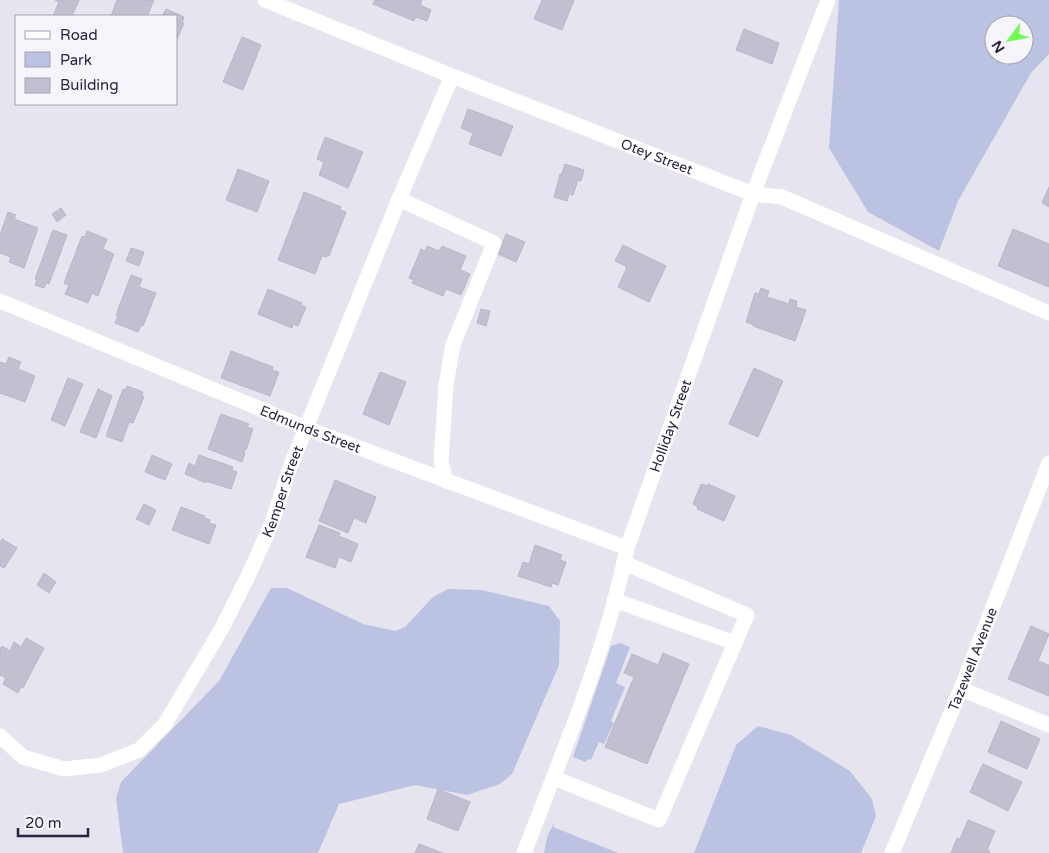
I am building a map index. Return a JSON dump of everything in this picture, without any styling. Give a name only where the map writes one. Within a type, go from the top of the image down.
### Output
[{"type":"street","name":"Otey Street","points":[[265,0],[452,76],[753,194],[782,197],[1049,313]]},
{"type":"street","name":"Holliday Street","points":[[524,853],[588,689],[625,555],[753,194],[828,0]]},
{"type":"street","name":"Kemper Street","points":[[0,736],[23,757],[64,769],[101,765],[139,750],[165,724],[222,628],[272,523],[290,467],[399,199],[452,76]]},
{"type":"street","points":[[399,199],[494,243],[453,344],[446,385],[441,461],[446,481]]},
{"type":"street","name":"Edmunds Street","points":[[0,301],[306,428],[446,481],[625,555],[747,615],[735,643]]},
{"type":"street","name":"Tazewell Avenue","points":[[892,853],[961,689],[1049,463]]},
{"type":"street","points":[[554,778],[659,820],[735,643],[614,600]]},
{"type":"street","points":[[961,689],[1049,725]]},
{"type":"green space","points":[[839,0],[1049,0],[1049,54],[1031,73],[958,201],[939,251],[868,212],[829,148]]},
{"type":"green space","points":[[271,588],[287,588],[363,624],[395,631],[405,627],[433,597],[448,589],[482,590],[549,606],[560,621],[559,665],[512,774],[500,784],[467,795],[415,785],[339,804],[318,853],[123,853],[116,798],[121,782],[219,681]]},
{"type":"green space","points":[[620,643],[630,647],[616,683],[625,687],[611,721],[614,723],[604,744],[599,742],[591,760],[588,759],[586,762],[573,757],[611,646]]},
{"type":"green space","points":[[758,726],[791,735],[850,771],[872,799],[876,816],[861,853],[694,853],[736,745]]},
{"type":"green space","points":[[555,821],[553,827],[618,853],[544,853],[547,837]]},
{"type":"building","points":[[55,0],[79,0],[72,15],[53,15],[59,2]]},
{"type":"building","points":[[117,0],[154,0],[147,15],[111,15]]},
{"type":"building","points":[[375,0],[422,0],[420,5],[431,10],[427,21],[416,17],[414,21],[373,4]]},
{"type":"building","points":[[542,0],[574,0],[562,30],[534,19]]},
{"type":"building","points":[[166,9],[184,17],[182,23],[184,23],[178,37],[178,15],[163,15]]},
{"type":"building","points":[[744,29],[779,43],[772,64],[736,50]]},
{"type":"building","points":[[242,37],[261,45],[243,90],[223,82]]},
{"type":"building","points":[[468,109],[513,126],[501,156],[469,144],[473,133],[461,128]]},
{"type":"building","points":[[325,137],[363,152],[348,188],[319,175],[324,162],[317,159]]},
{"type":"building","points":[[565,164],[584,170],[581,181],[578,180],[573,195],[569,194],[567,201],[554,197],[560,174],[562,174]]},
{"type":"building","points":[[238,169],[269,181],[257,212],[226,200]]},
{"type":"building","points":[[1049,187],[1049,207],[1042,203]]},
{"type":"building","points":[[304,192],[341,207],[340,210],[346,212],[329,256],[322,256],[315,274],[278,260]]},
{"type":"building","points":[[61,208],[66,215],[57,222],[52,214]]},
{"type":"building","points":[[8,212],[16,215],[14,219],[38,228],[24,268],[9,262],[11,257],[0,253],[0,235]]},
{"type":"building","points":[[1013,229],[1049,244],[1049,287],[998,266]]},
{"type":"building","points":[[53,230],[67,235],[49,284],[46,283],[44,288],[35,285],[37,280],[35,279]]},
{"type":"building","points":[[87,231],[107,239],[103,249],[114,254],[98,296],[92,293],[88,303],[65,294],[69,285],[64,283],[82,236],[85,237]]},
{"type":"building","points":[[506,234],[525,242],[516,262],[498,254]]},
{"type":"building","points":[[623,245],[666,266],[649,302],[618,287],[627,267],[615,261]]},
{"type":"building","points":[[427,246],[439,251],[442,246],[466,256],[460,270],[470,274],[461,295],[446,289],[443,296],[412,283],[414,280],[409,278],[421,249],[425,251]]},
{"type":"building","points":[[131,248],[144,252],[139,266],[126,261]]},
{"type":"building","points":[[131,275],[142,279],[139,287],[156,293],[143,326],[141,325],[138,332],[115,323],[118,316],[116,315]]},
{"type":"building","points":[[761,288],[769,291],[767,297],[789,304],[790,299],[797,301],[796,307],[806,310],[795,341],[746,322],[755,293],[759,294]]},
{"type":"building","points":[[268,289],[302,303],[301,305],[306,307],[298,326],[293,324],[292,328],[258,314]]},
{"type":"building","points":[[481,309],[490,311],[486,326],[477,323]]},
{"type":"building","points":[[231,351],[273,367],[272,370],[279,372],[270,396],[221,378]]},
{"type":"building","points":[[9,357],[21,362],[18,369],[35,376],[25,402],[0,393],[0,362],[6,364]]},
{"type":"building","points":[[754,368],[783,381],[758,437],[729,424]]},
{"type":"building","points":[[380,372],[406,382],[389,425],[363,414]]},
{"type":"building","points":[[68,378],[83,384],[65,426],[51,420]]},
{"type":"building","points":[[127,386],[143,392],[142,396],[144,397],[133,423],[129,422],[122,442],[106,436],[123,389],[125,390]]},
{"type":"building","points":[[98,389],[112,396],[96,438],[80,432]]},
{"type":"building","points":[[221,414],[249,424],[247,427],[253,429],[246,450],[244,449],[245,453],[242,462],[208,449]]},
{"type":"building","points":[[152,455],[172,464],[165,480],[145,472]]},
{"type":"building","points":[[199,455],[233,467],[232,470],[237,472],[231,489],[206,481],[206,483],[185,474],[189,463],[195,466]]},
{"type":"building","points":[[335,480],[376,497],[366,523],[354,518],[348,533],[319,521]]},
{"type":"building","points":[[701,484],[707,486],[708,484],[735,496],[724,521],[697,509],[698,507],[693,504]]},
{"type":"building","points":[[144,504],[156,510],[149,525],[136,519]]},
{"type":"building","points":[[181,507],[205,516],[204,518],[210,520],[209,523],[216,525],[209,544],[172,530]]},
{"type":"building","points":[[319,525],[340,533],[339,536],[358,544],[351,562],[339,557],[335,568],[306,557]]},
{"type":"building","points":[[2,539],[17,548],[4,568],[0,566],[0,543]]},
{"type":"building","points":[[535,545],[562,555],[560,560],[566,562],[558,585],[552,583],[551,587],[518,576],[523,562],[529,564]]},
{"type":"building","points":[[44,573],[56,582],[49,593],[37,585]]},
{"type":"building","points":[[1031,626],[1049,634],[1038,661],[1049,665],[1049,696],[1008,679]]},
{"type":"building","points":[[26,638],[44,648],[23,688],[21,687],[18,693],[3,684],[6,678],[0,675],[0,649],[2,646],[10,651],[14,642],[21,647]]},
{"type":"building","points":[[663,653],[689,664],[647,764],[605,747],[634,677],[624,673],[632,654],[658,665]]},
{"type":"building","points":[[1001,721],[1040,739],[1027,769],[988,752]]},
{"type":"building","points":[[983,764],[1022,782],[1008,811],[970,792]]},
{"type":"building","points":[[438,789],[470,802],[458,831],[427,819]]},
{"type":"building","points":[[968,820],[995,831],[987,850],[990,851],[989,853],[951,853],[957,838],[960,839]]},
{"type":"building","points":[[419,844],[443,853],[415,853]]}]
